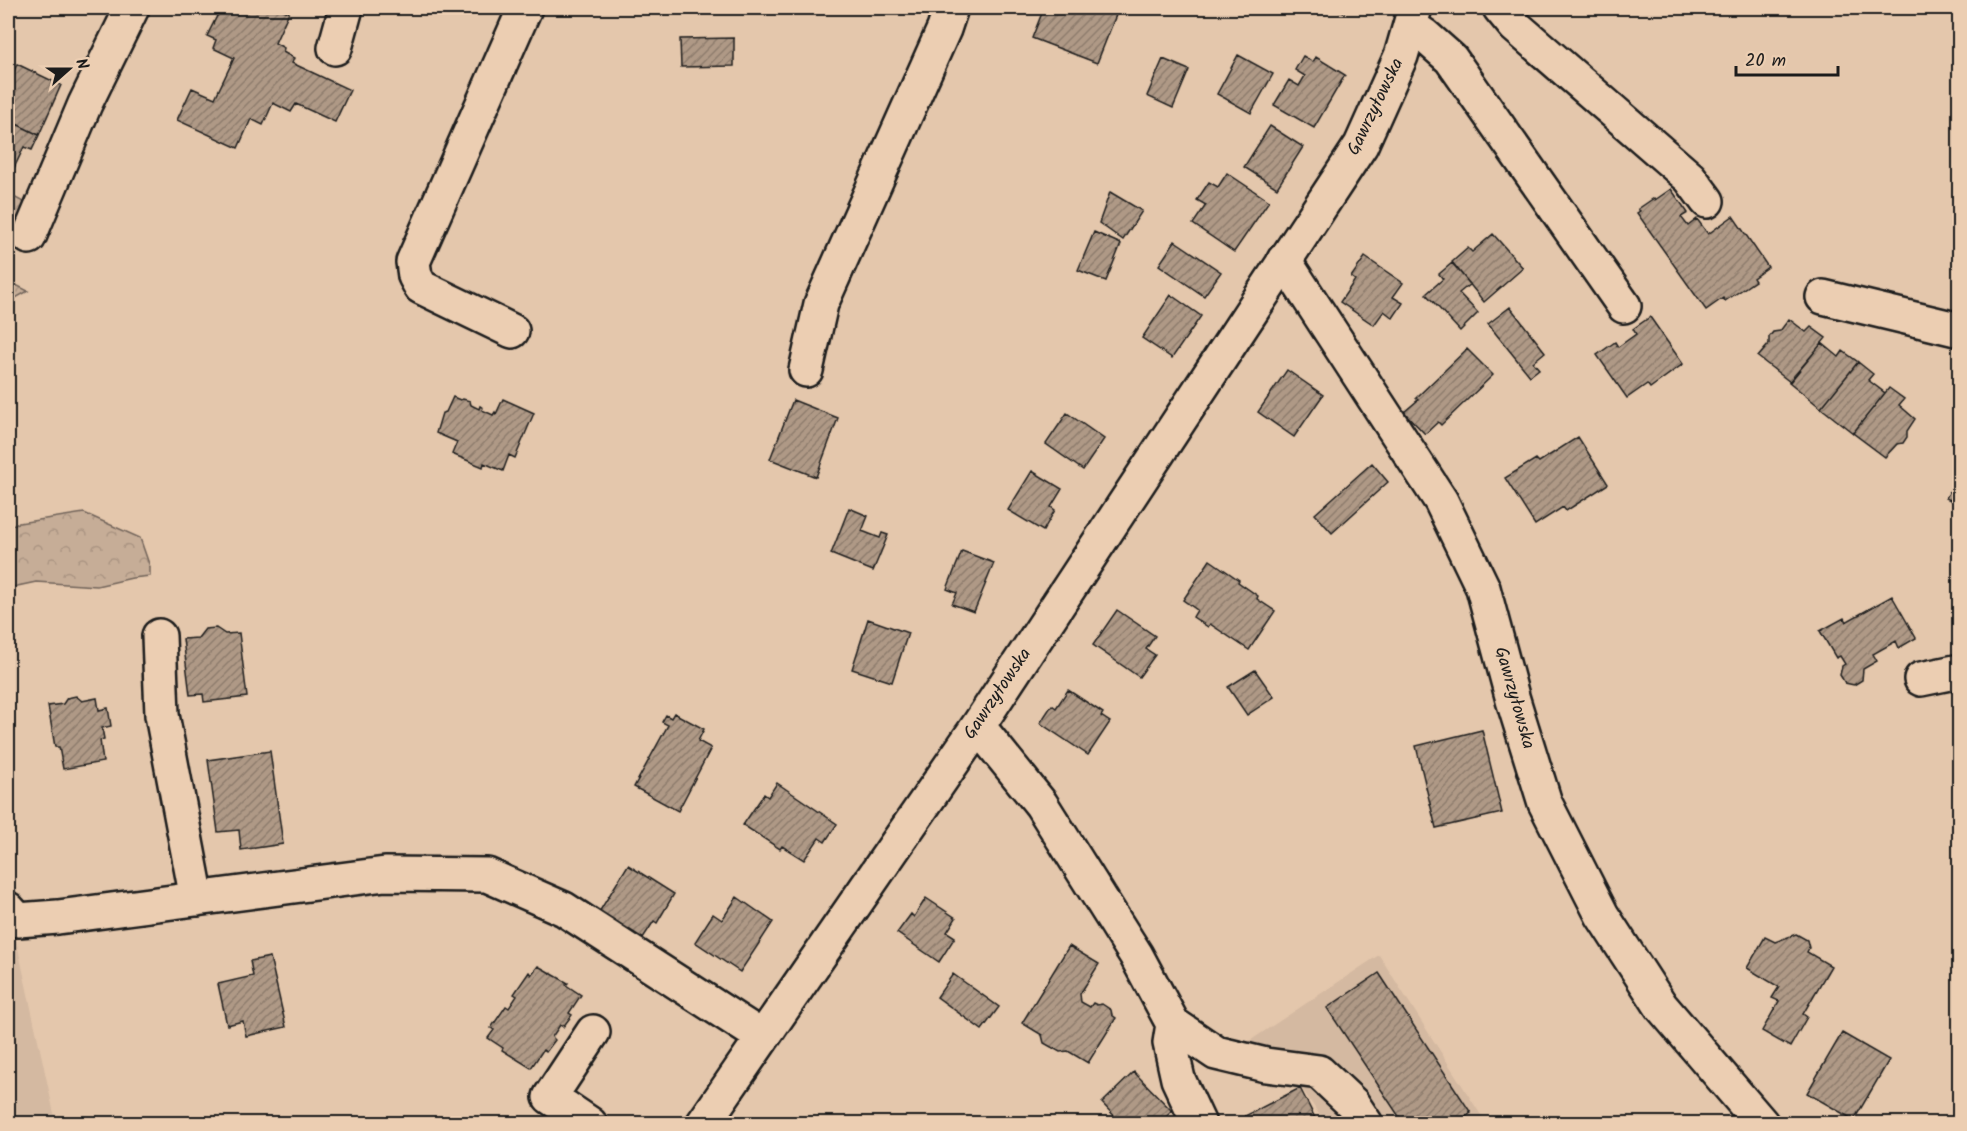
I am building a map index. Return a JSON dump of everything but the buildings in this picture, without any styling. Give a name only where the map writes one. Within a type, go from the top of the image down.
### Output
[{"type":"street","points":[[29,237],[86,104],[132,8]]},
{"type":"street","points":[[335,48],[346,8]]},
{"type":"street","points":[[512,331],[421,287],[415,276],[413,262],[525,8]]},
{"type":"street","points":[[806,370],[821,304],[944,29],[951,8]]},
{"type":"street","points":[[1500,8],[1515,26],[1690,178],[1707,201]]},
{"type":"street","points":[[1412,17],[1425,36],[1451,59],[1624,306]]},
{"type":"street","name":"Gawrzyłowska","points":[[703,1124],[978,726],[1360,145],[1401,56],[1412,17]]},
{"type":"street","name":"Gawrzyłowska","points":[[1284,260],[1441,501],[1474,568],[1483,588],[1513,700],[1545,803],[1602,915],[1661,1006],[1762,1124]]},
{"type":"street","points":[[1823,297],[1959,330]]},
{"type":"street","points":[[159,636],[162,715],[197,899]]},
{"type":"street","points":[[1921,679],[1959,671]]},
{"type":"street","points":[[978,726],[1041,804],[1136,955],[1173,1024],[1216,1053],[1266,1065],[1319,1072],[1352,1103],[1366,1124]]},
{"type":"street","points":[[8,909],[18,920],[58,917],[385,874],[487,875],[564,909],[762,1037]]},
{"type":"street","points":[[1173,1024],[1170,1043],[1178,1079],[1199,1124]]},
{"type":"street","points":[[591,1124],[550,1097],[593,1032]]},
{"type":"shaded area","points":[[16,939],[56,1123],[8,1123],[8,940]]},
{"type":"shaded area","points":[[1379,955],[1486,1123],[1325,1123],[1292,1074],[1272,1087],[1242,1046]]},
{"type":"green space","points":[[8,194],[31,206],[8,259]]},
{"type":"green space","points":[[8,281],[28,291],[14,299],[8,296]]},
{"type":"green space","points":[[84,513],[140,538],[150,567],[150,576],[97,586],[36,582],[8,588],[8,526]]}]
